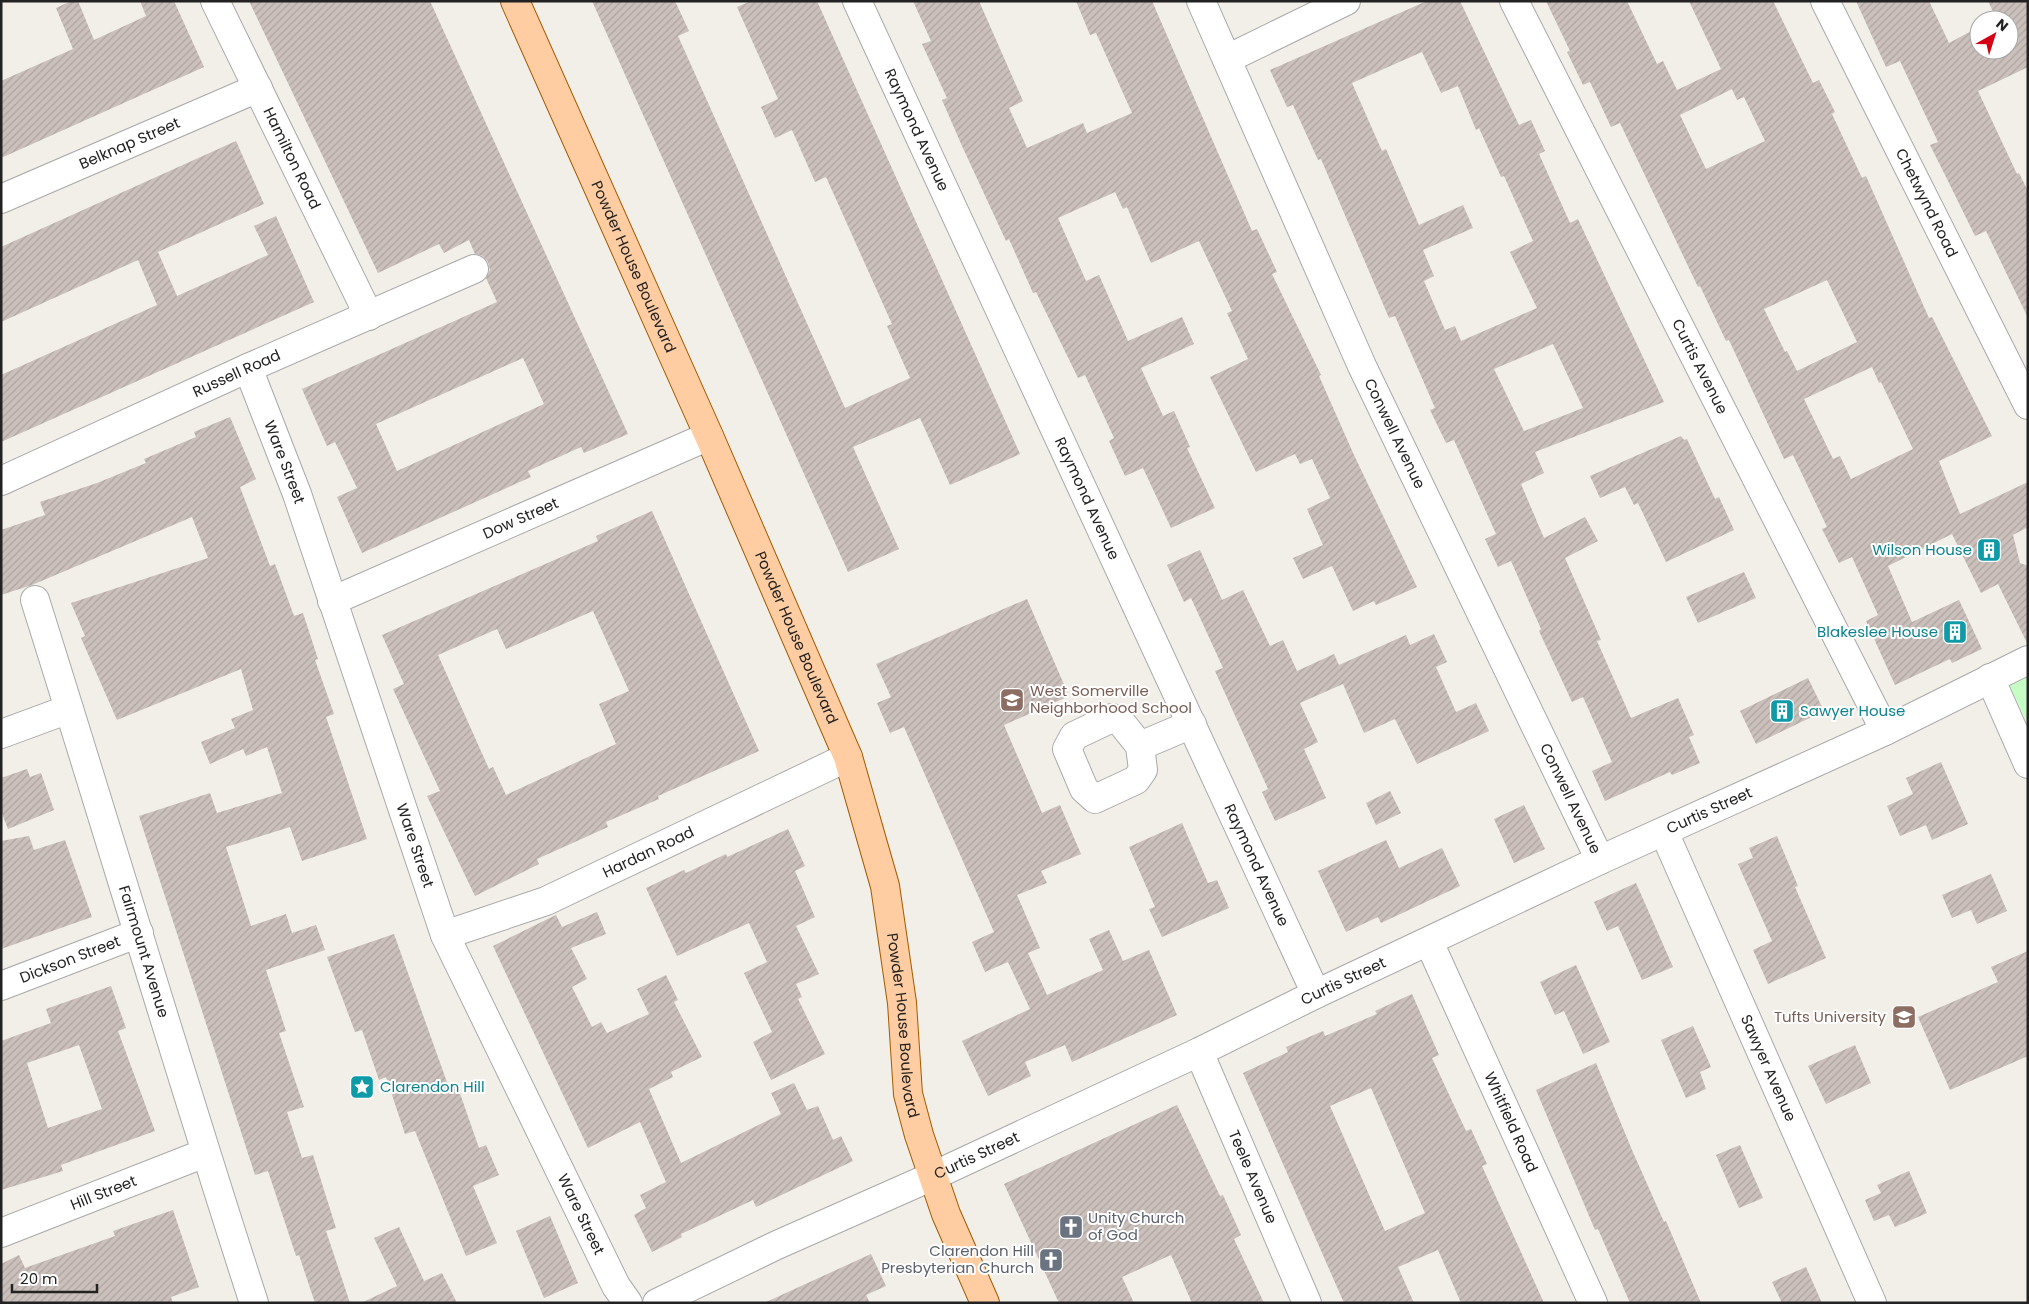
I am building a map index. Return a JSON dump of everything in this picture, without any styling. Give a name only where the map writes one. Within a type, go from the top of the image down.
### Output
[{"type":"main road","name":"Powder House Boulevard","points":[[515,1],[709,436],[848,757],[885,886],[902,1003],[908,1094],[946,1214],[985,1303]]},
{"type":"street","name":"Hamilton Road","points":[[215,1],[369,316]]},
{"type":"street","name":"Raymond Avenue","points":[[857,1],[1316,994]]},
{"type":"street","name":"Conwell Avenue","points":[[1201,1],[1362,366],[1600,860]]},
{"type":"street","points":[[1227,59],[1346,1]]},
{"type":"street","name":"Curtis Avenue","points":[[1514,1],[1884,731]]},
{"type":"street","name":"Chetwynd Road","points":[[1825,1],[2028,405]]},
{"type":"street","name":"Belknap Street","points":[[1,199],[258,88]]},
{"type":"street","name":"Russell Road","points":[[1,481],[248,368],[474,269]]},
{"type":"street","name":"Ware Street","points":[[248,368],[297,494],[445,935],[612,1277],[628,1303]]},
{"type":"street","name":"Dow Street","points":[[332,601],[709,436]]},
{"type":"street","name":"Fairmount Avenue","points":[[35,600],[139,933],[205,1153],[254,1303]]},
{"type":"street","name":"Curtis Street","points":[[658,1303],[777,1245],[933,1176],[1200,1052],[1316,994],[1600,860],[1884,731],[2028,660]]},
{"type":"street","points":[[1990,678],[2028,764]]},
{"type":"street","points":[[1,734],[69,709]]},
{"type":"street","points":[[1140,746],[1192,724]]},
{"type":"street","name":"Hardan Road","points":[[445,935],[546,901],[848,757]]},
{"type":"street","name":"Sawyer Avenue","points":[[1664,832],[1872,1303]]},
{"type":"street","name":"Dickson Street","points":[[1,986],[139,933]]},
{"type":"street","name":"Whitfield Road","points":[[1429,942],[1593,1303]]},
{"type":"street","name":"Teele Avenue","points":[[1200,1052],[1307,1303]]},
{"type":"street","name":"Hill Street","points":[[1,1233],[205,1153]]},
{"type":"green space","points":[[2028,660],[2028,724],[2002,672]]},
{"type":"building","points":[[71,1],[78,1],[94,40],[146,16],[140,1],[174,1],[204,67],[1,158],[1,81],[73,49],[56,8]]},
{"type":"building","points":[[249,1],[430,1],[628,434],[584,453],[581,447],[528,471],[531,477],[362,553],[337,497],[357,488],[335,442],[327,446],[302,389],[497,302],[486,278],[490,270],[488,262],[483,256],[475,254],[469,240],[444,253],[439,244],[378,273]],"holes":[[[523,358],[544,404],[397,471],[376,424]]]},
{"type":"building","points":[[592,1],[675,1],[689,31],[678,36],[845,408],[910,378],[887,326],[892,324],[826,177],[815,182],[792,130],[775,138],[761,107],[778,99],[737,7],[751,1],[817,1],[1020,454],[950,485],[920,418],[853,447],[899,549],[848,572]]},
{"type":"building","points":[[913,1],[979,1],[1023,101],[1009,108],[1027,148],[1083,123],[1087,133],[1132,113],[1096,33],[1090,35],[1076,1],[1152,1],[1252,231],[1257,229],[1277,272],[1272,274],[1321,375],[1319,376],[1354,455],[1417,587],[1376,605],[1374,601],[1353,611],[1332,566],[1303,579],[1293,558],[1323,545],[1307,509],[1330,498],[1312,459],[1300,464],[1295,454],[1256,472],[1210,377],[1248,359],[1227,313],[1232,311],[1199,241],[1151,263],[1127,207],[1123,209],[1115,192],[1058,218],[1086,281],[1099,275],[1128,341],[1182,317],[1194,344],[1141,368],[1163,416],[1174,411],[1190,447],[1187,448],[1215,508],[1171,528],[1143,468],[1125,476],[1109,441],[1114,438],[1085,375],[1078,378],[1036,292],[1033,293],[1009,239],[1006,241],[962,146],[942,100],[947,98],[922,44],[931,41]]},
{"type":"building","points":[[1427,1],[1460,1],[1519,125],[1531,120],[1545,151],[1539,154],[1570,223],[1578,219],[1664,402],[1535,452],[1544,473],[1521,484],[1544,538],[1585,517],[1598,541],[1565,558],[1601,640],[1597,641],[1631,718],[1678,698],[1694,735],[1689,737],[1700,763],[1672,775],[1670,772],[1605,801],[1592,771],[1612,762],[1583,697],[1572,702],[1539,631],[1541,629],[1511,561],[1498,567],[1485,539],[1496,534],[1454,440],[1446,443],[1430,410],[1435,408],[1395,316],[1389,318],[1321,159],[1318,160],[1293,105],[1287,107],[1270,70]],"holes":[[[1422,52],[1441,93],[1458,86],[1476,130],[1479,128],[1501,177],[1504,176],[1533,241],[1510,252],[1537,308],[1461,341],[1455,326],[1445,330],[1424,281],[1434,276],[1423,250],[1473,228],[1463,205],[1419,225],[1386,149],[1382,151],[1352,83]],[[1553,344],[1583,408],[1524,431],[1494,369]]]},
{"type":"building","points":[[1546,1],[1627,1],[1657,64],[1663,61],[1677,90],[1721,69],[1689,1],[1773,1],[1813,83],[1819,80],[1835,112],[1832,114],[1862,178],[1866,176],[1929,318],[1932,317],[1992,436],[1939,461],[1960,514],[2028,482],[2028,527],[2013,535],[2020,563],[2028,566],[2028,645],[1998,584],[1981,593],[1952,534],[1888,566],[1912,622],[1959,600],[1982,649],[1952,663],[1950,659],[1895,685],[1866,621],[1878,615],[1852,557],[1839,563],[1822,529],[1827,527],[1793,455],[1784,459],[1729,340],[1726,341],[1700,286],[1698,287],[1620,123],[1611,127],[1590,82],[1583,85],[1567,52],[1570,51]],"holes":[[[1732,89],[1737,100],[1744,97],[1765,141],[1706,169],[1680,115]],[[1827,280],[1857,342],[1797,371],[1787,351],[1785,352],[1764,309]],[[1872,367],[1913,449],[1851,479],[1840,456],[1833,459],[1804,399]]]},
{"type":"building","points":[[1856,1],[1929,1],[1949,43],[1969,32],[1969,60],[2019,60],[2019,10],[1992,10],[1988,1],[2028,1],[2028,67],[1978,91],[2017,174],[2019,173],[2028,191],[2028,318],[1986,231],[1975,236],[1930,145],[1938,142],[1900,61],[1886,67]]},
{"type":"building","points":[[236,141],[264,204],[158,252],[177,296],[268,255],[254,226],[276,216],[314,302],[1,442],[1,375],[157,305],[138,260],[1,322],[1,247]]},
{"type":"building","points":[[230,417],[256,479],[240,487],[270,566],[275,564],[294,616],[303,613],[318,659],[315,660],[334,714],[326,717],[367,839],[302,861],[290,827],[226,847],[251,926],[286,914],[292,933],[316,925],[325,950],[266,970],[286,1031],[279,1033],[304,1107],[287,1112],[302,1158],[313,1155],[336,1228],[326,1231],[350,1303],[315,1303],[299,1255],[296,1256],[268,1171],[255,1175],[139,816],[210,793],[217,813],[282,793],[267,747],[246,756],[243,749],[210,764],[201,742],[235,728],[231,719],[253,710],[241,669],[117,720],[81,638],[85,636],[71,603],[208,558],[192,517],[32,585],[1,595],[1,530],[45,515],[40,502],[97,483],[146,463],[144,459],[196,437],[194,432]]},
{"type":"building","points":[[1681,436],[1684,440],[1687,439],[1715,499],[1719,497],[1734,530],[1666,562],[1638,503],[1634,505],[1625,487],[1600,498],[1590,476]]},
{"type":"building","points":[[652,511],[759,751],[658,796],[659,799],[606,822],[608,827],[537,859],[539,864],[475,896],[427,796],[440,791],[393,689],[404,684],[382,635],[598,541],[596,536]],"holes":[[[593,611],[629,691],[599,704],[616,744],[506,795],[493,767],[489,769],[438,655],[497,629],[506,649]]]},
{"type":"building","points":[[1200,550],[1222,600],[1243,590],[1270,646],[1283,640],[1297,671],[1334,654],[1339,665],[1406,635],[1410,645],[1434,634],[1447,662],[1436,667],[1456,712],[1476,703],[1489,731],[1417,764],[1395,719],[1364,733],[1343,684],[1300,703],[1318,742],[1304,749],[1326,798],[1275,821],[1262,792],[1268,789],[1215,671],[1223,668],[1191,598],[1184,602],[1167,565]]},
{"type":"building","points":[[1744,572],[1756,598],[1698,623],[1686,597]]},
{"type":"building","points":[[1027,599],[1069,696],[1004,725],[1042,813],[1060,805],[1081,854],[1041,871],[1047,883],[1017,895],[1040,948],[1028,953],[1047,995],[1103,970],[1089,939],[1109,930],[1123,961],[1149,950],[1177,1015],[1072,1062],[1065,1045],[1025,1062],[1031,1076],[988,1096],[962,1041],[1030,1009],[1008,962],[985,972],[972,942],[994,932],[904,727],[890,733],[877,703],[891,697],[876,664]]},
{"type":"building","name":"Sawyer House","points":[[1808,678],[1824,711],[1756,744],[1740,711]]},
{"type":"building","points":[[1941,762],[1968,824],[1932,840],[1926,825],[1900,836],[1887,806],[1913,794],[1906,778]]},
{"type":"building","points":[[27,769],[30,777],[41,773],[54,810],[8,829],[1,811],[1,778]]},
{"type":"building","points":[[1390,791],[1401,813],[1376,825],[1366,803]]},
{"type":"building","points":[[1524,805],[1545,849],[1514,863],[1494,819]]},
{"type":"building","points":[[1182,823],[1208,883],[1217,880],[1229,908],[1162,937],[1149,909],[1155,907],[1129,847]]},
{"type":"building","points":[[788,829],[805,866],[795,871],[815,917],[796,926],[819,974],[796,984],[802,997],[798,999],[825,1054],[771,1080],[753,1042],[772,1032],[744,973],[767,962],[749,923],[677,956],[646,888],[684,870],[686,873],[726,854],[727,857]]},
{"type":"building","points":[[29,836],[34,850],[65,840],[92,917],[1,949],[1,841]]},
{"type":"building","points":[[1777,836],[1798,886],[1795,887],[1826,958],[1768,984],[1753,950],[1772,941],[1738,864],[1753,858],[1749,848]]},
{"type":"building","points":[[1386,840],[1399,868],[1442,848],[1460,886],[1381,923],[1378,917],[1346,932],[1318,871]]},
{"type":"building","points":[[1991,874],[2007,911],[1977,924],[1971,910],[1952,918],[1942,895]]},
{"type":"building","points":[[1636,883],[1673,967],[1642,980],[1618,926],[1607,931],[1594,902]]},
{"type":"building","points":[[597,912],[606,934],[571,948],[587,979],[572,987],[592,1027],[601,1022],[607,1033],[649,1014],[637,989],[666,975],[678,1000],[674,1002],[702,1057],[671,1072],[673,1077],[649,1089],[681,1163],[781,1114],[771,1093],[794,1083],[807,1110],[818,1106],[833,1140],[841,1136],[853,1161],[756,1207],[753,1200],[681,1234],[682,1237],[652,1252],[634,1215],[646,1208],[640,1195],[666,1182],[640,1122],[588,1148],[493,946],[556,915],[562,927]]},
{"type":"building","points":[[394,934],[448,1085],[456,1082],[479,1148],[486,1145],[499,1175],[473,1186],[497,1243],[466,1256],[415,1131],[405,1134],[386,1077],[379,1080],[362,1030],[355,1032],[327,957]]},
{"type":"building","points":[[2028,951],[2028,1056],[1950,1090],[1918,1017],[1998,982],[1991,967]]},
{"type":"building","points":[[1576,965],[1610,1042],[1583,1054],[1564,1011],[1555,1015],[1540,982]]},
{"type":"building","points":[[111,986],[126,1028],[118,1031],[155,1131],[61,1165],[63,1171],[1,1190],[1,1041],[51,1023],[46,1009]],"holes":[[[79,1045],[102,1109],[48,1128],[27,1063]]]},
{"type":"building","points":[[1412,994],[1439,1055],[1432,1058],[1466,1131],[1471,1129],[1487,1164],[1482,1166],[1544,1303],[1461,1303],[1438,1250],[1398,1267],[1414,1303],[1344,1303],[1243,1073],[1288,1052],[1286,1047],[1323,1031],[1325,1036],[1377,1014],[1375,1011]],"holes":[[[1371,1088],[1425,1213],[1385,1231],[1330,1106]]]},
{"type":"building","points":[[1693,1026],[1711,1067],[1700,1072],[1706,1089],[1686,1098],[1661,1040]]},
{"type":"building","points":[[1855,1045],[1871,1083],[1826,1104],[1808,1066]]},
{"type":"building","points":[[1596,1063],[1632,1150],[1664,1222],[1666,1221],[1701,1303],[1630,1303],[1598,1229],[1595,1230],[1536,1090]]},
{"type":"building","points":[[1177,1105],[1220,1196],[1223,1195],[1241,1235],[1234,1239],[1264,1303],[1192,1303],[1171,1255],[1122,1277],[1134,1303],[1059,1303],[1004,1184]]},
{"type":"building","points":[[1740,1145],[1763,1198],[1739,1208],[1716,1155]]},
{"type":"building","points":[[1909,1171],[1927,1213],[1895,1227],[1889,1215],[1874,1221],[1865,1200],[1881,1193],[1877,1185]]},
{"type":"building","points":[[173,1210],[199,1287],[171,1297],[173,1303],[1,1303],[1,1264],[19,1255],[25,1268],[115,1236],[113,1231]]},
{"type":"building","points":[[550,1216],[578,1283],[544,1298],[516,1231]]},
{"type":"building","points":[[399,1227],[424,1281],[442,1273],[457,1303],[361,1303],[397,1286],[374,1238]]},
{"type":"building","points":[[871,1254],[886,1286],[866,1295],[870,1303],[764,1303]]},
{"type":"building","points":[[1806,1267],[1822,1303],[1782,1303],[1772,1282]]},
{"type":"place","name":"Wilson House","points":[[1989,550]]},
{"type":"place","name":"Blakeslee House","points":[[1955,632]]},
{"type":"place","name":"West Somerville Neighborhood School","points":[[1012,700]]},
{"type":"place","name":"Sawyer House","points":[[1782,711]]},
{"type":"place","name":"Tufts University","points":[[1904,1017]]},
{"type":"place","name":"Clarendon Hill","points":[[362,1087]]},
{"type":"place","name":"Unity Church of God","points":[[1071,1227]]},
{"type":"place","name":"Clarendon Hill Presbyterian Church","points":[[1051,1260]]}]
